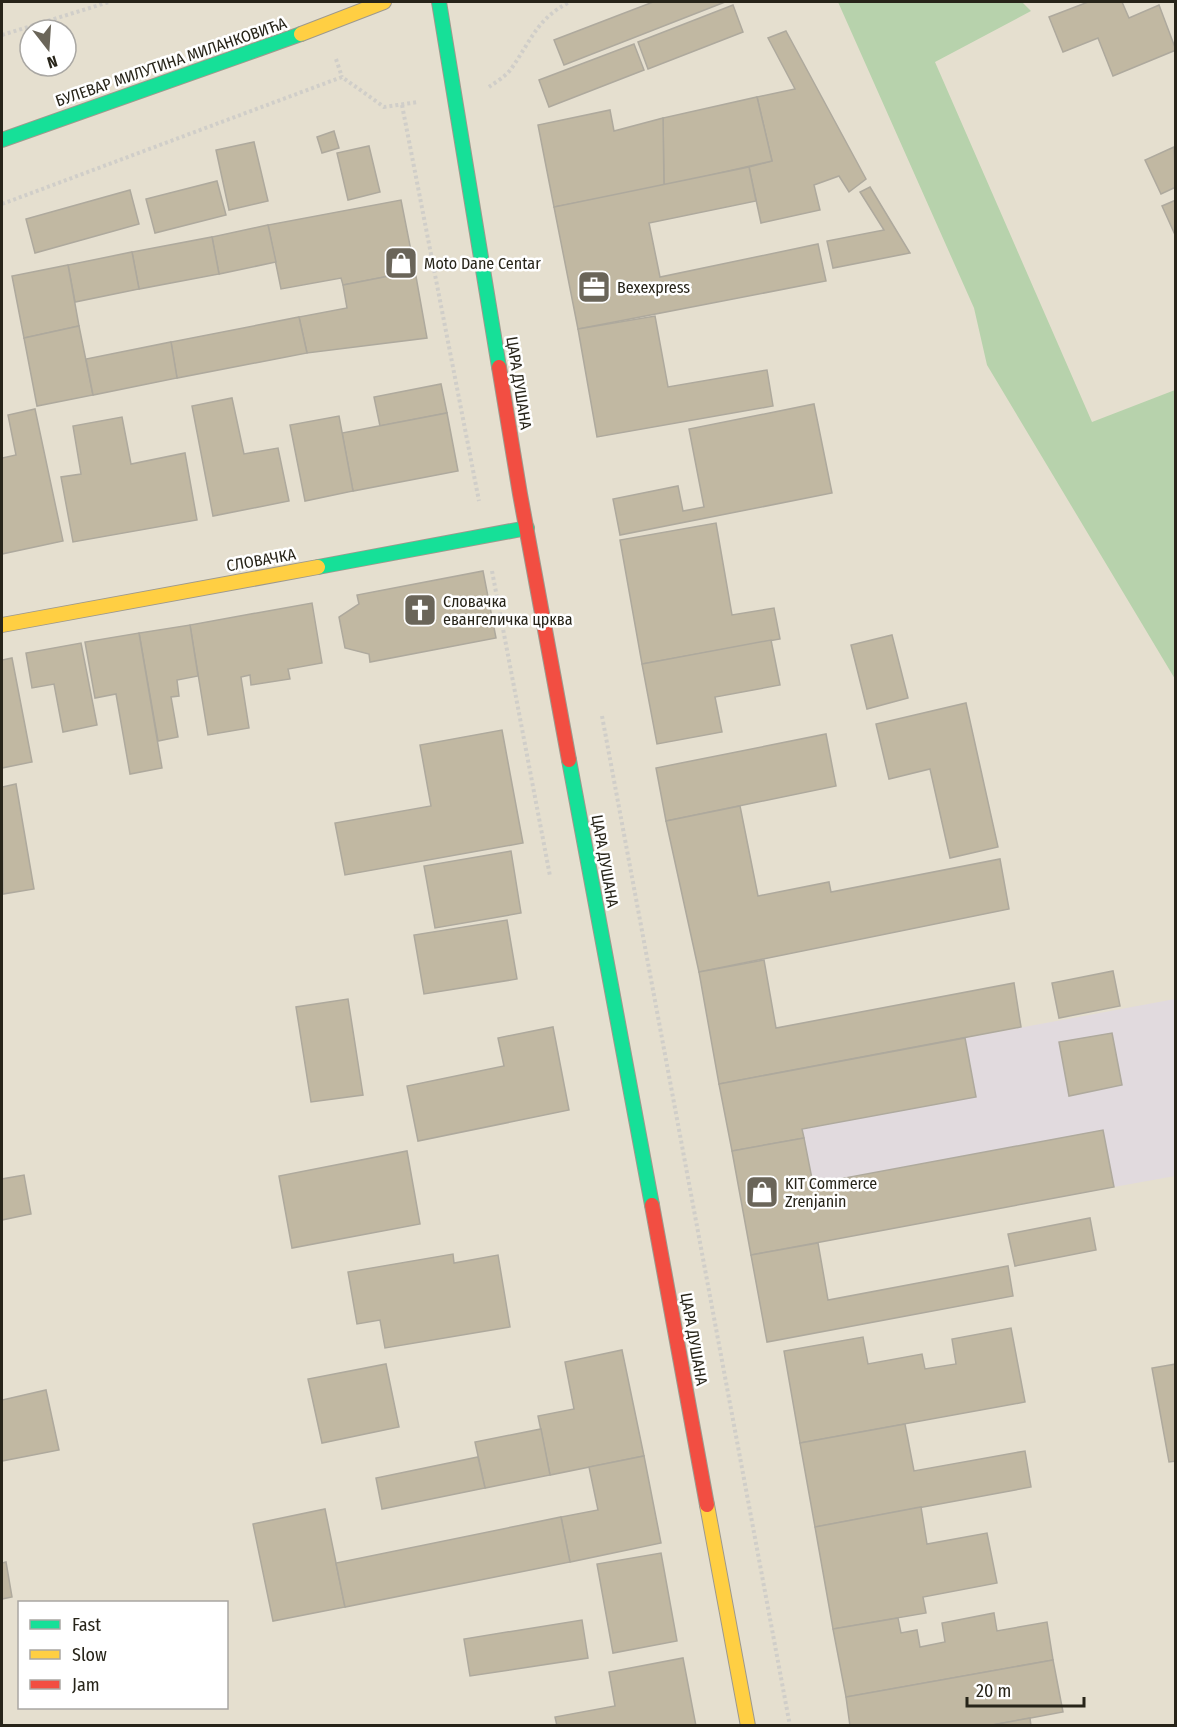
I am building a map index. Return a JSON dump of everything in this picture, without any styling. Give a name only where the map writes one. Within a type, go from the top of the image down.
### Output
[{"type":"street","name":"БУЛЕВАР МИЛУТИНА МИЛАНКОВИЋА","points":[[2,140],[384,2]]},
{"type":"street","name":"ЦАРА ДУШАНА","points":[[439,2],[527,528],[748,1725]]},
{"type":"street","name":"СЛОВАЧКА","points":[[2,625],[527,528]]},
{"type":"path","points":[[2,35],[109,2]]},
{"type":"path","points":[[554,2],[556,9]]},
{"type":"path","points":[[2,204],[342,77],[384,107],[486,90],[510,71],[530,36],[556,9],[570,2]]},
{"type":"path","points":[[600,708],[790,1725]]},
{"type":"shaded area","points":[[1175,999],[1175,1176],[1114,1187],[1103,1130],[813,1184],[802,1129],[976,1097],[965,1038]]},
{"type":"green space","points":[[838,2],[1022,2],[1031,11],[935,62],[1092,422],[1175,390],[1175,679],[987,365],[974,308]]},
{"type":"building","points":[[653,2],[725,2],[564,65],[554,40]]},
{"type":"building","points":[[1088,2],[1122,2],[1129,18],[1159,5],[1176,50],[1113,76],[1098,38],[1063,52],[1049,17]]},
{"type":"building","points":[[733,5],[743,32],[648,69],[638,42]]},
{"type":"building","points":[[786,31],[866,179],[849,192],[839,176],[814,185],[820,210],[761,223],[749,167],[772,161],[757,97],[795,89],[768,38]]},
{"type":"building","points":[[634,44],[644,70],[549,107],[539,80]]},
{"type":"building","points":[[757,97],[772,161],[664,186],[663,118]]},
{"type":"building","points":[[610,110],[614,131],[663,118],[664,186],[554,207],[538,125]]},
{"type":"building","points":[[334,131],[339,148],[322,153],[317,137]]},
{"type":"building","points":[[254,142],[268,201],[229,210],[216,150]]},
{"type":"building","points":[[369,146],[380,192],[348,200],[337,153]]},
{"type":"building","points":[[1174,147],[1176,187],[1161,194],[1145,160]]},
{"type":"building","points":[[749,167],[756,201],[649,223],[660,277],[818,244],[826,281],[578,329],[554,207]]},
{"type":"building","points":[[217,181],[226,215],[155,233],[146,199]]},
{"type":"building","points":[[870,187],[910,253],[833,268],[827,241],[884,230],[860,192]]},
{"type":"building","points":[[130,190],[139,224],[35,253],[26,219]]},
{"type":"building","points":[[401,200],[415,271],[343,285],[341,278],[281,289],[268,225]]},
{"type":"building","points":[[1176,200],[1176,237],[1162,206]]},
{"type":"building","points":[[268,225],[276,262],[219,274],[212,237]]},
{"type":"building","points":[[212,237],[219,274],[139,289],[132,252]]},
{"type":"building","points":[[132,252],[139,289],[75,302],[68,265]]},
{"type":"building","points":[[68,265],[79,326],[24,338],[12,276]]},
{"type":"building","points":[[415,271],[427,338],[307,353],[299,317],[347,308],[343,285]]},
{"type":"building","points":[[655,316],[668,387],[767,370],[773,406],[597,437],[578,329]]},
{"type":"building","points":[[299,317],[307,353],[177,378],[171,342]]},
{"type":"building","points":[[79,326],[93,395],[37,406],[24,338]]},
{"type":"building","points":[[171,342],[177,378],[93,395],[86,359]]},
{"type":"building","points":[[441,384],[447,413],[380,426],[374,397]]},
{"type":"building","points":[[232,398],[244,454],[278,448],[289,501],[213,516],[192,406]]},
{"type":"building","points":[[814,404],[832,493],[620,535],[613,499],[678,486],[683,511],[704,507],[689,429]]},
{"type":"building","points":[[35,409],[63,541],[2,554],[2,458],[16,455],[8,415]]},
{"type":"building","points":[[447,413],[458,471],[353,491],[342,433]]},
{"type":"building","points":[[339,416],[353,491],[305,501],[290,425]]},
{"type":"building","points":[[122,417],[131,464],[185,453],[197,520],[73,542],[61,477],[81,474],[73,426]]},
{"type":"building","points":[[716,523],[732,615],[774,608],[780,639],[642,664],[620,540]]},
{"type":"building","name":"Словачка евангеличка црква","points":[[483,571],[496,638],[370,662],[369,654],[345,648],[339,617],[359,604],[357,595]]},
{"type":"building","points":[[312,603],[322,663],[288,669],[290,679],[251,685],[250,675],[241,677],[249,728],[208,735],[190,625]]},
{"type":"building","points":[[190,625],[198,676],[177,680],[179,696],[171,697],[178,737],[158,741],[139,633]]},
{"type":"building","points":[[139,633],[162,768],[130,774],[116,694],[95,698],[85,642]]},
{"type":"building","points":[[892,635],[908,698],[867,709],[851,645]]},
{"type":"building","points":[[771,640],[780,685],[715,697],[722,732],[657,744],[642,664]]},
{"type":"building","points":[[81,643],[97,725],[63,732],[54,684],[32,688],[26,653]]},
{"type":"building","points":[[12,658],[32,762],[2,768],[2,660]]},
{"type":"building","points":[[966,703],[998,847],[950,858],[930,769],[889,779],[876,724]]},
{"type":"building","points":[[502,730],[523,843],[345,875],[335,823],[431,806],[420,745]]},
{"type":"building","points":[[826,734],[836,786],[666,821],[656,768]]},
{"type":"building","points":[[16,784],[34,889],[3,894],[2,787]]},
{"type":"building","points":[[740,806],[758,896],[829,882],[831,892],[1000,859],[1009,909],[699,972],[666,821]]},
{"type":"building","points":[[511,851],[521,913],[435,928],[424,866]]},
{"type":"building","points":[[507,920],[517,979],[424,994],[414,935]]},
{"type":"building","points":[[764,960],[776,1028],[1014,983],[1021,1027],[719,1084],[699,972]]},
{"type":"building","points":[[1113,971],[1120,1006],[1059,1018],[1052,983]]},
{"type":"building","points":[[348,999],[363,1095],[311,1102],[296,1007]]},
{"type":"building","points":[[553,1027],[569,1110],[418,1141],[407,1086],[504,1066],[498,1038]]},
{"type":"building","points":[[1112,1033],[1122,1085],[1069,1096],[1059,1042]]},
{"type":"building","points":[[965,1038],[976,1097],[802,1129],[804,1138],[732,1151],[719,1084]]},
{"type":"building","points":[[1103,1130],[1114,1187],[751,1255],[732,1151],[804,1138],[813,1184]]},
{"type":"building","points":[[407,1151],[420,1224],[292,1248],[279,1176]]},
{"type":"building","points":[[24,1175],[31,1214],[2,1220],[2,1179]]},
{"type":"building","points":[[1090,1218],[1096,1250],[1015,1266],[1008,1234]]},
{"type":"building","points":[[818,1243],[828,1300],[1008,1266],[1013,1296],[767,1342],[751,1255]]},
{"type":"building","points":[[453,1254],[454,1263],[498,1255],[510,1327],[385,1348],[380,1320],[357,1324],[348,1272]]},
{"type":"building","points":[[1011,1328],[1025,1402],[800,1443],[784,1351],[863,1337],[868,1364],[922,1354],[925,1369],[956,1364],[952,1339]]},
{"type":"building","points":[[622,1350],[644,1456],[550,1475],[538,1416],[574,1409],[565,1362]]},
{"type":"building","points":[[386,1364],[399,1427],[322,1443],[308,1379]]},
{"type":"building","points":[[1176,1364],[1176,1461],[1169,1462],[1152,1368]]},
{"type":"building","points":[[46,1390],[59,1450],[2,1461],[2,1400]]},
{"type":"building","points":[[905,1424],[914,1471],[1025,1451],[1031,1487],[815,1527],[800,1443]]},
{"type":"building","points":[[541,1429],[550,1475],[485,1488],[475,1442]]},
{"type":"building","points":[[644,1456],[661,1543],[570,1562],[561,1517],[598,1510],[589,1467]]},
{"type":"building","points":[[478,1457],[485,1488],[382,1509],[376,1478]]},
{"type":"building","points":[[921,1507],[927,1544],[987,1533],[997,1583],[923,1597],[926,1613],[833,1629],[815,1527]]},
{"type":"building","points":[[325,1509],[345,1607],[273,1621],[253,1524]]},
{"type":"building","points":[[561,1517],[570,1562],[345,1607],[336,1563]]},
{"type":"building","points":[[661,1553],[677,1641],[613,1653],[597,1564]]},
{"type":"building","points":[[6,1562],[12,1597],[2,1599],[2,1563]]},
{"type":"building","points":[[994,1613],[997,1631],[1047,1622],[1053,1660],[846,1697],[833,1629],[898,1618],[901,1633],[917,1630],[920,1647],[945,1642],[942,1623]]},
{"type":"building","points":[[582,1620],[588,1658],[470,1676],[464,1639]]},
{"type":"building","points":[[683,1658],[696,1726],[557,1726],[555,1717],[615,1706],[609,1672]]},
{"type":"building","points":[[1053,1660],[1063,1712],[987,1726],[850,1726],[846,1697]]},
{"type":"building","points":[[1030,1718],[1031,1726],[987,1726]]},
{"type":"traffic: fast","points":[[439,2],[499,367]]},
{"type":"traffic: fast","points":[[2,140],[301,34]]},
{"type":"traffic: fast","points":[[318,567],[527,528]]},
{"type":"traffic: fast","points":[[569,760],[652,1205]]},
{"type":"traffic: slow","points":[[301,34],[384,2]]},
{"type":"traffic: slow","points":[[2,625],[318,567]]},
{"type":"traffic: slow","points":[[707,1505],[748,1726]]},
{"type":"traffic: jam","points":[[499,367],[569,760]]},
{"type":"traffic: jam","points":[[652,1205],[707,1505]]},
{"type":"place","name":"Moto Dane Centar","points":[[401,263]]},
{"type":"place","name":"Bexexpress","points":[[594,287]]},
{"type":"place","name":"Словачка евангеличка црква","points":[[420,610]]},
{"type":"place","name":"KIT Commerce Zrenjanin","points":[[762,1192]]}]
